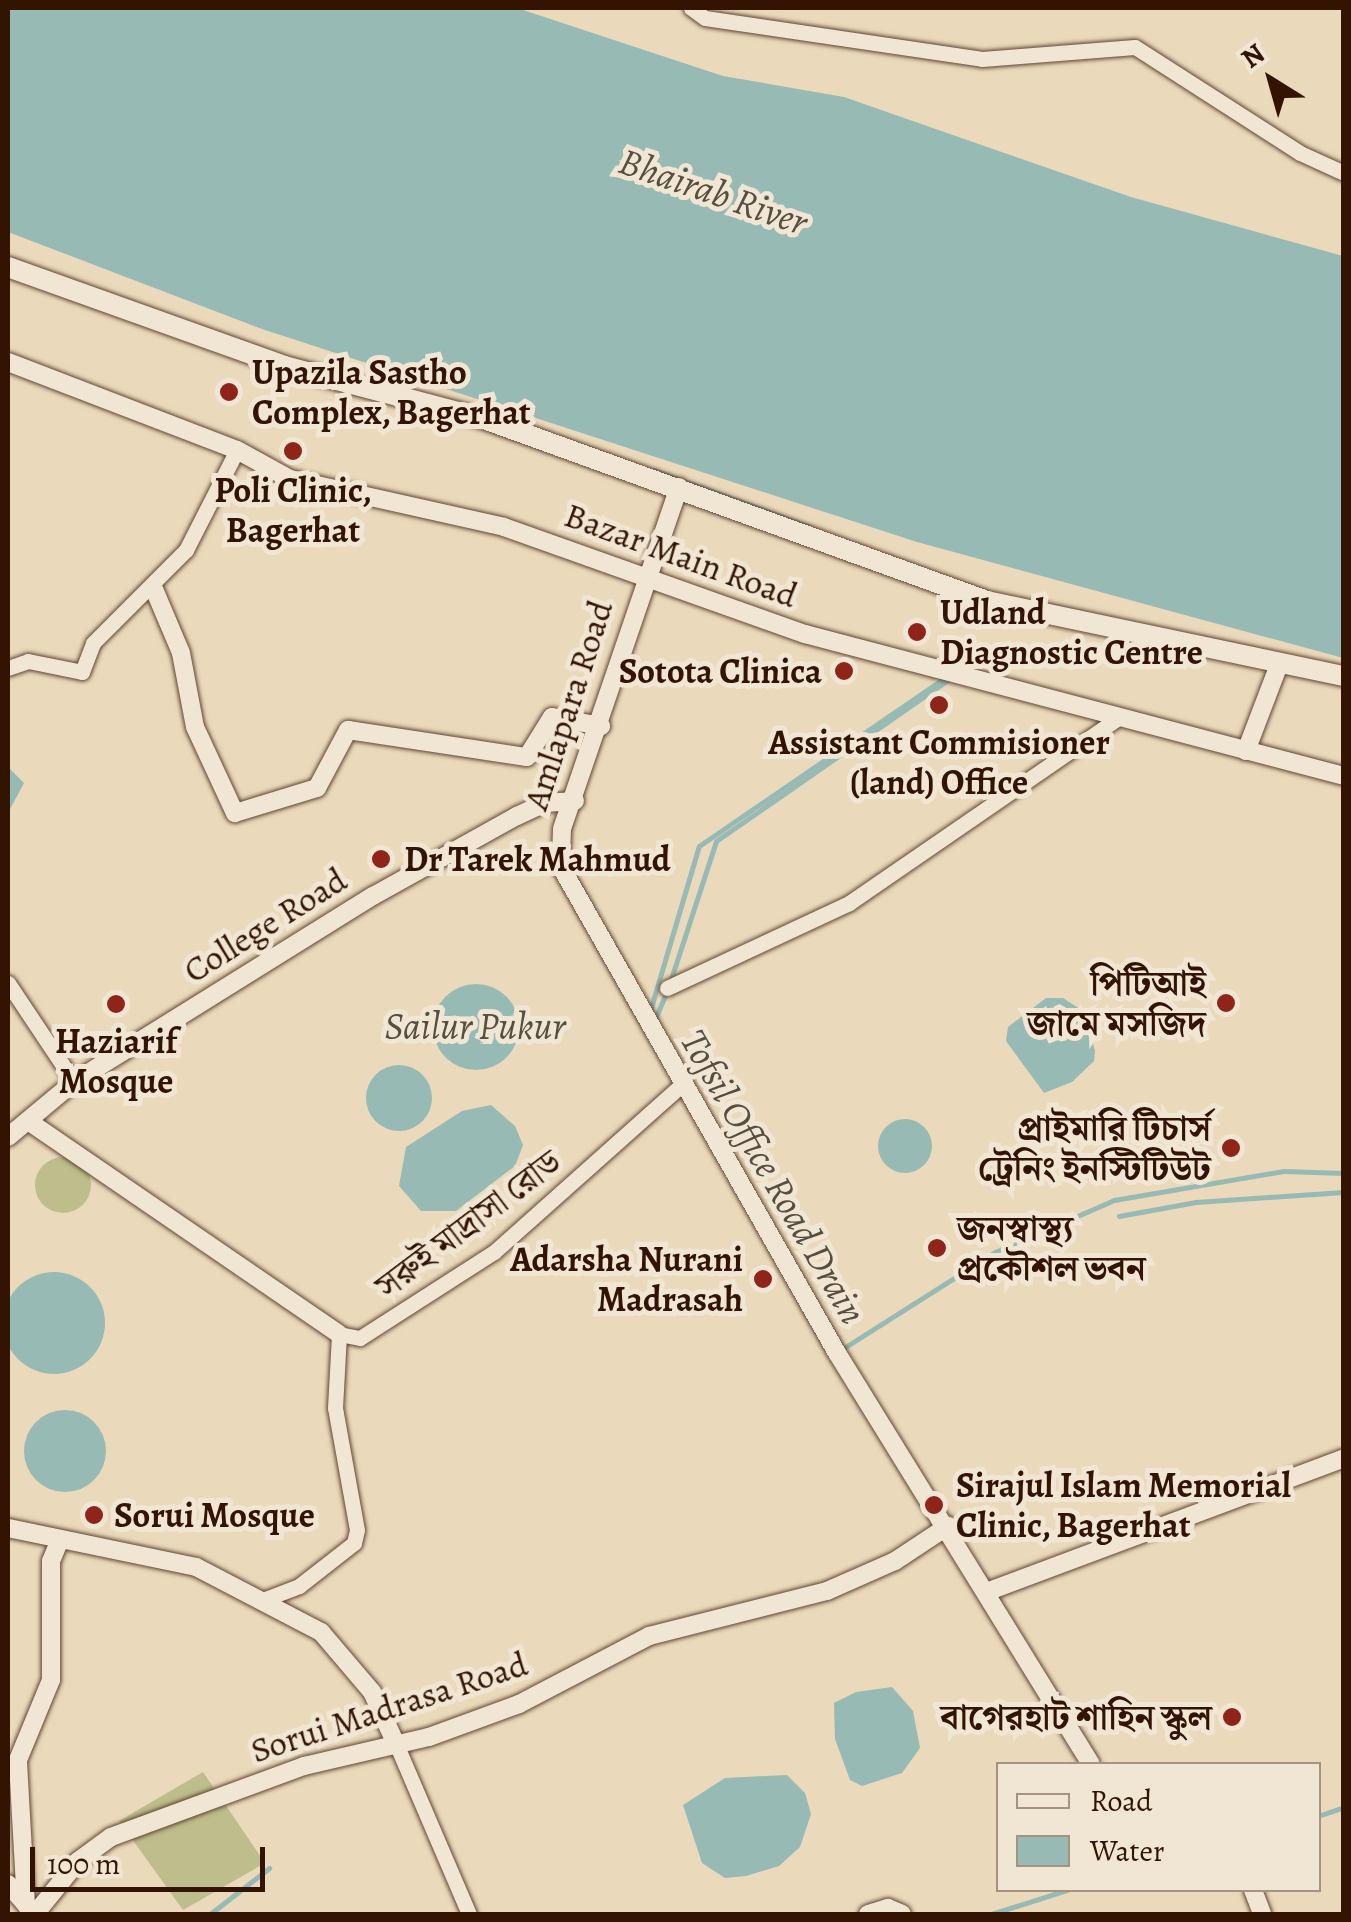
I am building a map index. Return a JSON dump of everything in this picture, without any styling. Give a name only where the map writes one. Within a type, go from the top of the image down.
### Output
[{"type":"main road","points":[[8,267],[284,366],[484,419],[987,601],[1344,676]]},
{"type":"street","points":[[691,8],[705,18],[982,59],[1136,47],[1300,152],[1344,173]]},
{"type":"street","name":"Bazar Main Road","points":[[8,362],[237,450],[290,478],[504,527],[804,634],[1344,776]]},
{"type":"street","points":[[8,668],[28,660],[82,672],[94,643],[154,588],[186,550],[237,450]]},
{"type":"street","name":"Amlapara Road","points":[[679,487],[643,579],[601,726],[558,852],[566,881],[685,1082],[837,1353],[989,1591],[1090,1762]]},
{"type":"street","points":[[154,588],[181,653],[195,727],[235,813],[317,788],[348,730],[526,757],[552,716],[601,726]]},
{"type":"street","points":[[1246,751],[1280,662]]},
{"type":"street","points":[[667,988],[849,903],[1117,719]]},
{"type":"street","name":"College Road","points":[[8,1137],[74,1082],[444,855],[546,804],[575,802]]},
{"type":"street","points":[[8,983],[74,1082]]},
{"type":"street","name":"সরুই মাদ্রাসা রোড","points":[[338,1334],[360,1338],[494,1252],[685,1082]]},
{"type":"street","points":[[28,1121],[338,1334],[334,1408],[358,1530],[354,1543],[299,1586],[260,1601]]},
{"type":"street","points":[[989,1591],[1344,1458]]},
{"type":"street","name":"Sorui Madrasa Road","points":[[32,1911],[78,1861],[111,1837],[304,1766],[396,1746],[519,1704],[649,1636],[827,1592],[895,1561],[948,1526]]},
{"type":"street","points":[[8,1528],[196,1567],[321,1632],[350,1659],[396,1746],[469,1914]]},
{"type":"street","points":[[32,1911],[18,1760],[51,1680],[51,1561],[60,1540]]},
{"type":"street","points":[[8,1884],[32,1911]]},
{"type":"street","points":[[868,1914],[888,1908],[902,1914]]},
{"type":"green space","points":[[63,1157],[83,1165],[91,1185],[83,1205],[63,1213],[43,1205],[35,1185],[43,1165]]},
{"type":"green space","points":[[203,1772],[265,1863],[183,1910],[119,1821]]},
{"type":"water","name":"Bhairab River","points":[[8,8],[517,8],[723,76],[844,97],[1131,197],[1343,256],[1343,658],[917,542],[262,329],[8,232]]},
{"type":"water","points":[[8,767],[24,783],[8,813]]},
{"type":"water","name":"Sailur Pukur","points":[[476,984],[506,997],[519,1027],[506,1057],[476,1070],[446,1057],[433,1027],[446,997]]},
{"type":"water","points":[[1046,998],[1063,998],[1083,1011],[1095,1051],[1094,1061],[1072,1082],[1044,1093],[1006,1041],[1008,1027]]},
{"type":"water","points":[[399,1065],[423,1074],[432,1098],[423,1122],[399,1131],[375,1122],[366,1098],[375,1074]]},
{"type":"water","points":[[491,1105],[515,1126],[523,1145],[515,1166],[456,1211],[421,1211],[399,1186],[406,1147],[462,1111]]},
{"type":"water","points":[[905,1119],[924,1127],[932,1146],[924,1165],[905,1173],[886,1165],[878,1146],[886,1127]]},
{"type":"water","points":[[54,1272],[74,1276],[90,1287],[101,1303],[105,1323],[101,1343],[90,1359],[74,1370],[54,1374],[34,1370],[18,1359],[7,1343],[3,1323],[7,1303],[18,1287],[34,1276]]},
{"type":"water","points":[[57,1410],[73,1410],[99,1428],[106,1451],[103,1467],[94,1480],[73,1492],[57,1492],[31,1474],[24,1459],[24,1443],[42,1417]]},
{"type":"water","points":[[892,1687],[913,1711],[920,1748],[902,1773],[862,1786],[850,1780],[835,1739],[834,1703],[856,1692]]},
{"type":"water","points":[[787,1775],[805,1793],[811,1814],[800,1847],[779,1866],[746,1876],[725,1878],[702,1863],[683,1805],[725,1778]]},
{"type":"waterway","points":[[654,470],[808,526]]},
{"type":"waterway","name":"Tofsil Office Road Drain","points":[[650,1011],[699,846],[943,679]]},
{"type":"waterway","points":[[670,982],[716,841],[949,679]]},
{"type":"waterway","points":[[655,1019],[666,993]]},
{"type":"waterway","name":"Tofsil Office Road Drain","points":[[839,1351],[995,1252],[1114,1200],[1284,1171],[1344,1173]]},
{"type":"waterway","points":[[1119,1216],[1196,1202],[1344,1192]]},
{"type":"waterway","points":[[1321,1815],[1344,1807]]},
{"type":"waterway","points":[[210,1914],[269,1868]]},
{"type":"waterway","points":[[991,1914],[1061,1892]]},
{"type":"place","name":"Upazila Sastho Complex, Bagerhat","points":[[229,392]]},
{"type":"place","name":"Poli Clinic, Bagerhat","points":[[293,451]]},
{"type":"place","name":"Udland Diagnostic Centre","points":[[917,632]]},
{"type":"place","name":"Sotota Clinica","points":[[844,671]]},
{"type":"place","name":"Assistant Commisioner (land) Office","points":[[939,705]]},
{"type":"place","name":"Dr Tarek Mahmud","points":[[381,859]]},
{"type":"place","name":"পিটিআই জামে মসজিদ","points":[[1226,1003]]},
{"type":"place","name":"Haziarif Mosque","points":[[116,1004]]},
{"type":"place","name":"প্রাইমারি টিচার্স ট্রেনিং ইনস্টিটিউট","points":[[1231,1148]]},
{"type":"place","name":"জনস্বাস্থ্য প্রকৌশল ভবন","points":[[937,1248]]},
{"type":"place","name":"Adarsha Nurani Madrasah","points":[[763,1279]]},
{"type":"place","name":"Sirajul Islam Memorial Clinic, Bagerhat","points":[[934,1505]]},
{"type":"place","name":"Sorui Mosque","points":[[94,1515]]},
{"type":"place","name":"বাগেরহাট শাহিন স্কুল","points":[[1232,1717]]}]
